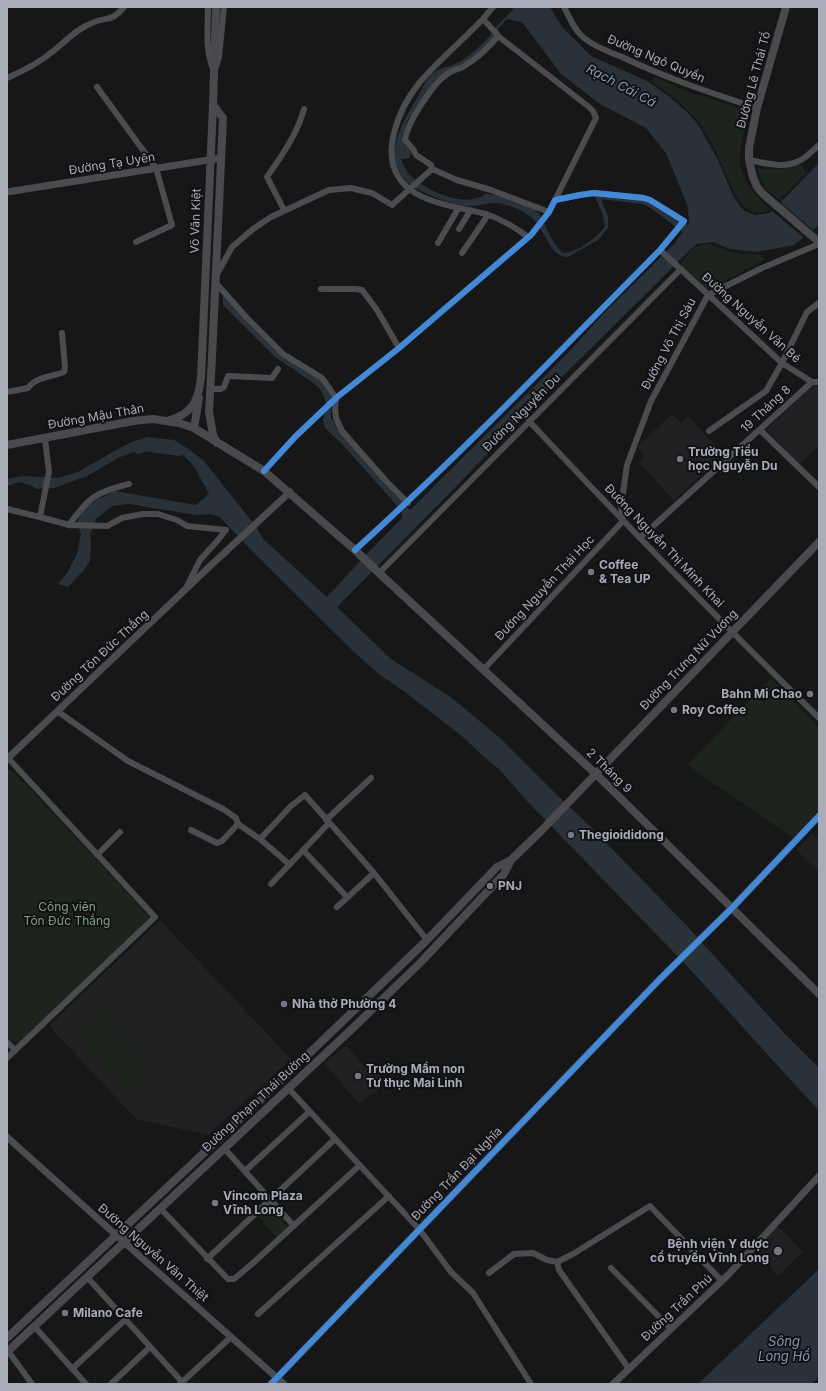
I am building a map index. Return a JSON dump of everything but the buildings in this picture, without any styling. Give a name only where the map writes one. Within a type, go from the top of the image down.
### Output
[{"type":"main road","name":"Võ Văn Kiệt","points":[[169,421],[189,412],[199,394],[203,340],[211,160],[216,7]]},
{"type":"main road","name":"Đường Lê Thái Tổ","points":[[786,7],[757,108],[749,148],[749,160],[757,187],[770,201],[819,243]]},
{"type":"main road","name":"Võ Văn Kiệt","points":[[213,105],[223,118],[209,415],[213,436],[218,443]]},
{"type":"main road","points":[[194,428],[199,394],[210,392]]},
{"type":"main road","points":[[194,428],[209,415]]},
{"type":"main road","name":"Đường Mậu Thân","points":[[7,445],[45,439],[133,421],[153,420],[179,422],[194,428],[264,471],[358,552],[378,572]]},
{"type":"main road","name":"Đường Trưng Nữ Vương","points":[[540,832],[819,542]]},
{"type":"main road","name":"2 Tháng 9","points":[[378,572],[596,774],[819,994]]},
{"type":"main road","name":"Đường Phạm Thái Bường","points":[[7,1338],[255,1105],[426,940],[497,867],[511,860],[540,832]]},
{"type":"main road","name":"Đường Phạm Thái Bường","points":[[8,1351],[354,1027],[434,948],[504,874],[511,860]]},
{"type":"main road","points":[[426,940],[434,948]]},
{"type":"main road","points":[[255,1105],[262,1113]]},
{"type":"main road","points":[[28,1318],[34,1326]]},
{"type":"street","points":[[7,78],[20,73],[52,52],[82,28],[92,22],[114,17],[124,7]]},
{"type":"street","points":[[208,7],[207,45],[209,59],[214,73]]},
{"type":"street","points":[[214,73],[219,57],[224,7]]},
{"type":"street","points":[[493,7],[483,20],[420,82],[403,107],[397,120],[391,154],[394,170],[406,186],[413,188],[430,200],[458,209],[488,215],[518,229],[528,237]]},
{"type":"street","name":"Đường Ngô Quyền","points":[[564,7],[573,25],[583,38],[597,46],[640,66],[690,86],[757,108]]},
{"type":"street","points":[[264,471],[318,415],[399,348],[528,237],[548,214],[596,118],[593,111],[589,107],[495,32],[483,20]]},
{"type":"street","points":[[408,503],[387,482],[342,431],[336,418],[335,400],[322,378],[283,354],[247,318],[215,280],[232,247],[253,229],[284,210],[329,190],[351,188],[372,193],[392,205],[413,188],[430,171],[431,164],[416,155],[405,140],[410,124],[439,81],[448,73],[472,61],[488,47],[495,32]]},
{"type":"street","points":[[97,87],[156,168],[172,225],[136,242]]},
{"type":"street","points":[[284,210],[267,177],[294,136],[304,109]]},
{"type":"street","points":[[749,160],[772,164],[790,164],[800,161],[819,145]]},
{"type":"street","name":"Đường Tạ Uyên","points":[[7,192],[221,158]]},
{"type":"street","points":[[430,171],[491,190],[548,214]]},
{"type":"street","points":[[358,552],[388,521],[478,435],[661,251],[684,221],[650,200],[644,198],[594,193],[555,200]]},
{"type":"street","points":[[438,243],[458,209]]},
{"type":"street","points":[[459,228],[470,211]]},
{"type":"street","points":[[462,253],[488,215]]},
{"type":"street","name":"Đường Võ Thị Sáu","points":[[624,521],[621,506],[627,465],[651,401],[708,295],[762,268],[819,243]]},
{"type":"street","name":"Đường Nguyễn Văn Bé","points":[[661,251],[782,363],[812,382]]},
{"type":"street","name":"Đường Nguyễn Du","points":[[378,572],[680,268]]},
{"type":"street","points":[[321,289],[362,290],[377,310],[399,348]]},
{"type":"street","points":[[709,431],[766,391],[782,363],[807,312],[819,303]]},
{"type":"street","points":[[7,392],[28,388],[33,382],[64,372],[65,367],[62,333]]},
{"type":"street","points":[[210,392],[224,387],[228,376],[272,378],[278,369]]},
{"type":"street","points":[[812,382],[819,382]]},
{"type":"street","name":"19 Tháng 8","points":[[640,538],[812,382]]},
{"type":"street","name":"Đường Nguyễn Thị Minh Khai","points":[[529,421],[732,633],[819,718]]},
{"type":"street","points":[[760,430],[819,487]]},
{"type":"street","points":[[40,517],[49,472],[45,439]]},
{"type":"street","points":[[69,525],[83,506],[96,495],[109,489],[129,484]]},
{"type":"street","name":"Đường Tôn Đức Thắng","points":[[8,758],[290,492]]},
{"type":"street","points":[[7,509],[69,525],[107,526],[122,518],[143,514],[158,514],[177,520],[187,526],[226,530],[200,560],[185,590]]},
{"type":"street","name":"Đường Nguyễn Thái Học","points":[[483,670],[624,521]]},
{"type":"street","points":[[57,711],[128,761],[223,809],[236,818],[238,824],[260,839],[289,864]]},
{"type":"street","points":[[7,1058],[155,917],[8,758]]},
{"type":"street","points":[[271,884],[303,850],[327,821],[371,778]]},
{"type":"street","points":[[260,839],[291,806],[305,795],[374,873],[426,940]]},
{"type":"street","name":"Đường Trần Đại Nghĩa","points":[[270,1384],[660,979],[732,908],[819,816]]},
{"type":"street","points":[[191,830],[217,843],[222,841],[238,824]]},
{"type":"street","points":[[97,855],[120,832]]},
{"type":"street","points":[[303,850],[347,897]]},
{"type":"street","points":[[337,907],[374,873]]},
{"type":"street","points":[[7,1042],[15,1050]]},
{"type":"street","points":[[288,1088],[420,1229],[451,1272],[473,1293],[531,1384]]},
{"type":"street","points":[[245,1172],[309,1112]]},
{"type":"street","name":"Đường Nguyễn Văn Thiệt","points":[[7,1137],[284,1384]]},
{"type":"street","points":[[207,1259],[335,1139]]},
{"type":"street","points":[[224,1148],[294,1226]]},
{"type":"street","points":[[160,1208],[207,1259],[227,1278],[235,1279],[360,1166]]},
{"type":"street","name":"Đường Trần Phú","points":[[613,1384],[722,1281],[819,1176]]},
{"type":"street","points":[[258,1314],[389,1196]]},
{"type":"street","points":[[489,1273],[514,1254],[532,1253],[546,1260],[557,1262],[573,1254],[650,1206],[722,1281]]},
{"type":"street","points":[[557,1262],[559,1270],[629,1369]]},
{"type":"street","points":[[611,1268],[671,1329]]},
{"type":"street","points":[[87,1277],[182,1383],[231,1337]]},
{"type":"street","points":[[72,1369],[125,1320]]},
{"type":"street","points":[[34,1326],[86,1384]]},
{"type":"street","points":[[111,1384],[150,1347]]},
{"type":"street","points":[[8,1351],[32,1384]]},
{"type":"shaded area","points":[[819,385],[819,446],[800,464],[766,430],[811,386]]},
{"type":"shaded area","name":"Trường Tiểu học Nguyễn Du","points":[[672,414],[681,423],[688,416],[723,454],[674,501],[639,462],[645,456],[637,447]]},
{"type":"shaded area","points":[[812,833],[819,840],[819,872],[796,850]]},
{"type":"shaded area","points":[[160,920],[291,1059],[208,1135],[136,1119],[49,1026]]},
{"type":"shaded area","name":"Trường Mầm non Tư thục Mai Linh","points":[[346,1046],[365,1067],[373,1062],[386,1084],[359,1104],[324,1063]]},
{"type":"shaded area","name":"Bệnh viện Y dược cổ truyền Vĩnh Long","points":[[777,1225],[803,1252],[778,1276],[754,1250]]},
{"type":"green space","points":[[654,76],[688,92],[749,111],[742,141],[740,164],[743,175],[749,186],[757,197],[770,209],[760,213],[752,211],[738,200],[712,143],[703,129],[682,105],[671,95],[652,82]]},
{"type":"green space","points":[[802,165],[806,173],[779,200],[765,188],[757,168],[780,169]]},
{"type":"green space","points":[[710,244],[734,253],[762,255],[764,260],[714,287],[707,289],[682,267],[681,263],[694,247]]},
{"type":"green space","points":[[771,678],[819,727],[819,810],[793,838],[687,765]]},
{"type":"green space","name":"Công viên Tôn Đức Thắng","points":[[7,770],[12,770],[149,916],[149,918],[21,1041],[17,1042],[7,1036]]},
{"type":"green space","points":[[100,1011],[152,1067],[126,1091],[74,1036]]},
{"type":"green space","points":[[270,1206],[289,1228],[277,1238],[258,1216]]},
{"type":"water","name":"Rạch Cái Cá","points":[[512,7],[550,7],[562,27],[591,56],[647,81],[670,97],[690,115],[699,126],[718,160],[733,196],[744,211],[755,215],[770,213],[819,163],[819,225],[794,245],[756,252],[730,249],[713,242],[696,244],[541,398],[337,607],[391,659],[452,698],[500,738],[589,825],[687,926],[785,1034],[819,1068],[819,1111],[688,967],[526,800],[500,770],[463,737],[405,692],[380,675],[355,653],[252,551],[220,517],[211,514],[196,515],[129,504],[112,506],[96,519],[90,535],[90,561],[68,587],[58,584],[67,573],[77,554],[81,534],[77,522],[82,510],[96,500],[115,491],[196,505],[209,494],[194,466],[183,455],[157,445],[143,448],[118,458],[87,476],[54,488],[37,489],[19,482],[7,486],[7,479],[22,476],[58,478],[78,472],[118,449],[147,437],[174,440],[204,461],[257,528],[263,539],[327,597],[402,518],[402,513],[342,444],[325,428],[323,420],[326,404],[320,389],[275,357],[223,305],[223,295],[251,325],[320,380],[331,396],[331,417],[339,431],[410,510],[567,354],[607,310],[674,244],[683,232],[649,207],[642,204],[601,199],[608,217],[608,228],[598,240],[568,257],[562,256],[552,248],[537,224],[521,210],[496,203],[465,206],[451,203],[419,190],[406,180],[398,170],[395,158],[399,134],[429,77],[434,72],[457,63],[475,51],[513,10]],"holes":[[[507,19],[522,22],[561,74],[600,104],[646,128],[666,153],[688,207],[688,225],[648,200],[594,195],[602,212],[605,227],[597,236],[586,244],[575,250],[563,253],[552,240],[540,215],[523,203],[491,194],[485,194],[478,198],[469,200],[458,199],[437,193],[419,183],[409,174],[401,159],[410,158],[411,151],[403,143],[402,136],[408,120],[436,79],[442,74],[466,62],[488,43]]]},
{"type":"water","name":"Sông Long Hồ","points":[[819,1269],[819,1377],[811,1384],[698,1384]]},
{"type":"pier","points":[[779,201],[814,231],[805,239],[770,209]]},
{"type":"waterway","points":[[139,448],[145,445],[179,450]]},
{"type":"cycle path","points":[[264,471],[295,437],[336,398],[399,348],[531,235],[549,212],[555,200],[594,193],[644,198],[650,200],[684,221],[660,250],[510,402],[355,550]]},
{"type":"cycle path","points":[[271,1384],[660,979],[732,908],[819,816]]},
{"type":"place","name":"Trường Tiểu học Nguyễn Du","points":[[680,459]]},
{"type":"place","name":"Coffee & Tea UP","points":[[591,572]]},
{"type":"place","name":"Bahn Mi Chao","points":[[810,694]]},
{"type":"place","name":"Roy Coffee","points":[[674,710]]},
{"type":"place","name":"Thegioididong","points":[[571,835]]},
{"type":"place","name":"PNJ","points":[[490,886]]},
{"type":"place","name":"Nhà thờ Phường 4","points":[[284,1004]]},
{"type":"place","name":"Trường Mầm non Tư thục Mai Linh","points":[[358,1076]]},
{"type":"place","name":"Vincom Plaza Vĩnh Long","points":[[215,1203]]},
{"type":"place","name":"Bệnh viện Y dược cổ truyền Vĩnh Long","points":[[778,1251]]},
{"type":"place","name":"Milano Cafe","points":[[65,1313]]}]
